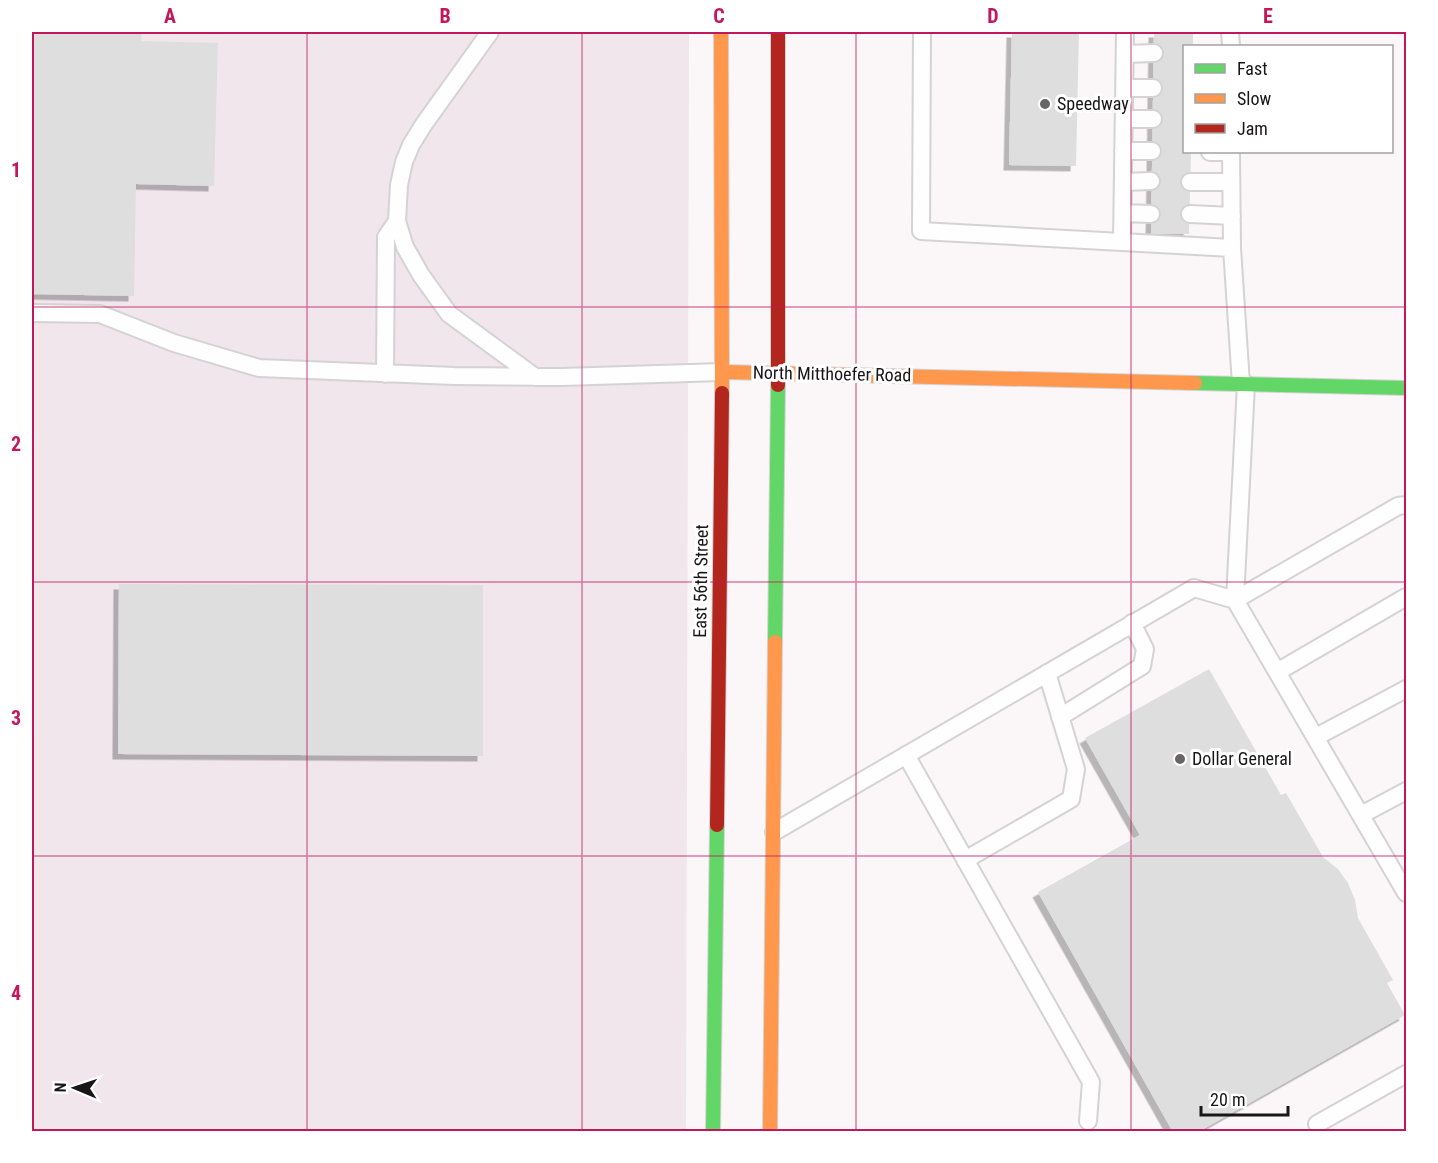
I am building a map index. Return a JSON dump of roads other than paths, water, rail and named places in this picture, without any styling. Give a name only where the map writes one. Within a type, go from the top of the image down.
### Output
[{"type":"main road","name":"East 56th Street","points":[[713,1131],[722,372],[721,32]]},
{"type":"main road","points":[[770,1131],[778,373],[778,32]]},
{"type":"main road","name":"North Mitthoefer Road","points":[[722,372],[1407,388]]},
{"type":"lane","points":[[490,32],[411,145],[404,162],[399,185],[397,220],[405,247],[449,314],[535,376]]},
{"type":"lane","points":[[922,32],[921,231],[1232,248]]},
{"type":"lane","points":[[1122,242],[1125,32]]},
{"type":"lane","points":[[1125,54],[1154,53]]},
{"type":"lane","points":[[1125,88],[1153,88]]},
{"type":"lane","points":[[1124,120],[1153,119]]},
{"type":"lane","points":[[1123,151],[1152,151]]},
{"type":"lane","points":[[1231,153],[1232,248],[1244,384],[1235,600],[1406,891]]},
{"type":"lane","points":[[1123,182],[1151,182]]},
{"type":"lane","points":[[1190,182],[1232,182]]},
{"type":"lane","points":[[1123,213],[1151,214]]},
{"type":"lane","points":[[1190,214],[1232,216]]},
{"type":"lane","points":[[385,374],[386,237],[397,220]]},
{"type":"lane","name":"North Mitthoefer Road","points":[[32,313],[100,314],[174,343],[259,368],[385,374],[535,376],[722,372]]},
{"type":"lane","points":[[774,832],[1194,588],[1235,600],[1398,506],[1407,505]]},
{"type":"lane","points":[[1277,672],[1407,597]]},
{"type":"lane","points":[[1060,717],[1142,666],[1145,649],[1132,623]]},
{"type":"lane","points":[[965,860],[1071,799],[1076,769],[1047,673]]},
{"type":"lane","points":[[1316,738],[1407,689]]},
{"type":"lane","points":[[906,755],[1091,1082],[1088,1121]]},
{"type":"lane","points":[[1361,815],[1407,791]]},
{"type":"lane","points":[[1317,1124],[1407,1074]]},
{"type":"place","name":"Speedway","points":[[1045,104]]},
{"type":"place","name":"Dollar General","points":[[1180,759]]}]
